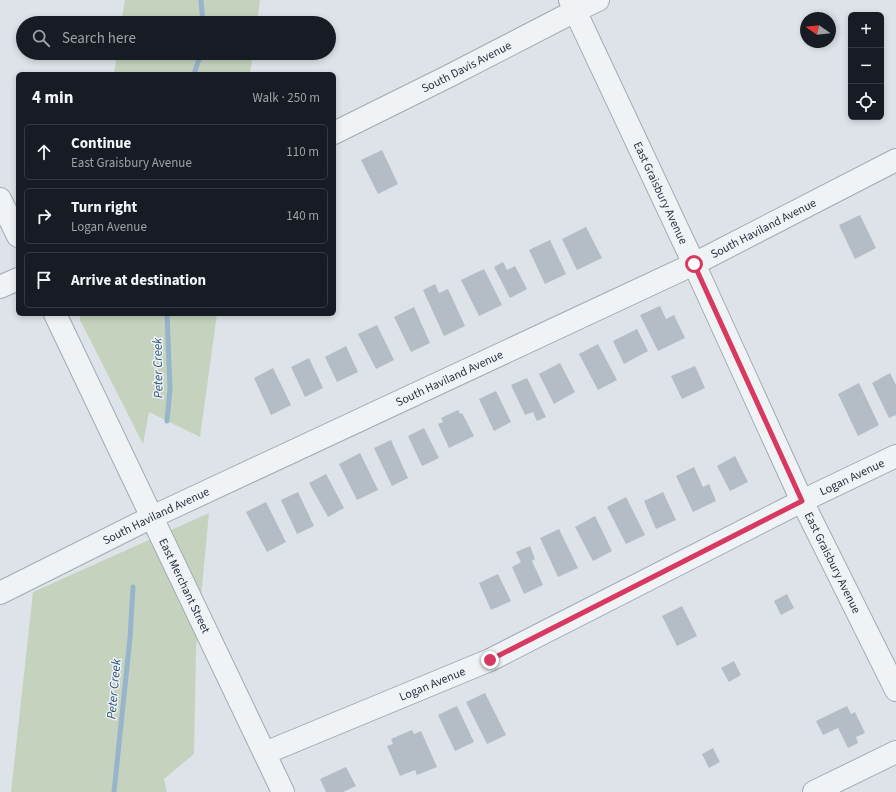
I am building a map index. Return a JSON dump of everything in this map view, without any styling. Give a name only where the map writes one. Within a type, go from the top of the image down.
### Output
[{"type":"street","name":"South Davis Avenue","points":[[336,132],[447,77],[572,5],[598,0]]},
{"type":"street","name":"East Graisbury Avenue","points":[[572,5],[694,264],[802,501],[896,690]]},
{"type":"street","name":"South Haviland Avenue","points":[[0,593],[152,516],[694,264],[896,160]]},
{"type":"street","points":[[0,199],[16,232]]},
{"type":"street","points":[[0,287],[16,280]]},
{"type":"street","name":"East Merchant Street","points":[[56,316],[283,792]]},
{"type":"street","name":"Logan Avenue","points":[[265,753],[490,660],[802,501],[896,456]]},
{"type":"street","points":[[814,792],[896,752]]},
{"type":"green space","points":[[125,0],[260,0],[258,16],[122,16]]},
{"type":"green space","points":[[116,60],[252,60],[250,72],[114,72]]},
{"type":"green space","points":[[80,316],[217,316],[200,437],[149,412],[143,444],[80,320]]},
{"type":"green space","points":[[209,513],[196,649],[194,754],[164,779],[167,792],[11,792],[33,592]]},
{"type":"building","points":[[382,150],[398,184],[378,194],[361,160]]},
{"type":"building","points":[[860,215],[876,248],[855,259],[839,225]]},
{"type":"building","points":[[586,227],[602,258],[577,270],[562,239]]},
{"type":"building","points":[[550,240],[566,274],[545,284],[529,250]]},
{"type":"building","points":[[503,262],[507,270],[515,266],[527,289],[510,298],[494,267]]},
{"type":"building","points":[[484,269],[502,305],[479,316],[461,280]]},
{"type":"building","points":[[435,284],[439,293],[448,289],[465,326],[444,336],[423,290]]},
{"type":"building","points":[[660,306],[666,319],[674,315],[685,338],[658,351],[640,315]]},
{"type":"building","points":[[414,307],[430,343],[411,352],[394,317]]},
{"type":"building","points":[[377,325],[394,360],[376,369],[358,334]]},
{"type":"building","points":[[637,329],[648,351],[624,364],[613,341]]},
{"type":"building","points":[[598,344],[617,380],[598,390],[579,354]]},
{"type":"building","points":[[346,346],[358,372],[337,382],[325,357]]},
{"type":"building","points":[[309,358],[323,388],[305,397],[291,367]]},
{"type":"building","points":[[560,363],[575,392],[554,404],[539,374]]},
{"type":"building","points":[[695,366],[705,388],[682,399],[671,376]]},
{"type":"building","points":[[273,368],[291,405],[271,415],[254,378]]},
{"type":"building","points":[[890,373],[896,385],[896,415],[889,418],[872,383]]},
{"type":"building","points":[[527,378],[546,417],[537,421],[533,412],[525,415],[511,385]]},
{"type":"building","points":[[859,383],[879,425],[858,436],[838,394]]},
{"type":"building","points":[[496,391],[511,422],[494,431],[479,399]]},
{"type":"building","points":[[458,410],[460,414],[462,413],[474,436],[449,448],[438,424],[443,422],[441,418]]},
{"type":"building","points":[[424,428],[439,458],[422,466],[408,436]]},
{"type":"building","points":[[391,440],[408,478],[392,486],[374,448]]},
{"type":"building","points":[[360,453],[378,490],[357,500],[339,464]]},
{"type":"building","points":[[735,456],[748,482],[730,491],[717,466]]},
{"type":"building","points":[[694,467],[703,487],[709,484],[716,501],[693,512],[676,476]]},
{"type":"building","points":[[326,474],[344,508],[328,517],[309,483]]},
{"type":"building","points":[[298,492],[314,526],[297,534],[281,500]]},
{"type":"building","points":[[663,492],[676,520],[656,529],[644,501]]},
{"type":"building","points":[[626,497],[645,535],[626,544],[607,507]]},
{"type":"building","points":[[266,502],[286,542],[267,552],[246,512]]},
{"type":"building","points":[[595,516],[612,551],[593,561],[575,527]]},
{"type":"building","points":[[559,529],[578,568],[558,577],[540,538]]},
{"type":"building","points":[[530,546],[535,559],[532,561],[543,585],[524,594],[512,567],[521,562],[516,552]]},
{"type":"building","points":[[498,574],[511,601],[491,610],[479,583]]},
{"type":"building","points":[[787,594],[794,608],[781,615],[774,601]]},
{"type":"building","points":[[682,606],[697,636],[677,646],[662,616]]},
{"type":"building","points":[[734,661],[741,675],[729,682],[721,668]]},
{"type":"building","points":[[485,693],[506,735],[487,744],[466,702]]},
{"type":"building","points":[[457,706],[474,742],[455,751],[438,715]]},
{"type":"building","points":[[847,706],[851,714],[855,712],[865,733],[856,737],[858,743],[848,748],[838,728],[823,735],[816,721]]},
{"type":"building","points":[[412,730],[414,734],[421,731],[437,767],[417,775],[415,770],[400,776],[387,746],[393,744],[391,739]]},
{"type":"building","points":[[713,748],[720,762],[709,768],[702,754]]},
{"type":"building","points":[[346,767],[356,786],[343,792],[326,792],[320,779]]},
{"type":"waterway","name":"Peter Creek","points":[[201,0],[202,16]]},
{"type":"waterway","name":"Peter Creek","points":[[195,72],[199,60]]},
{"type":"waterway","name":"Peter Creek","points":[[167,316],[170,389],[167,421]]},
{"type":"waterway","name":"Peter Creek","points":[[114,792],[130,638],[133,587]]},
{"type":"route","points":[[490,660],[802,501],[694,264]]}]
